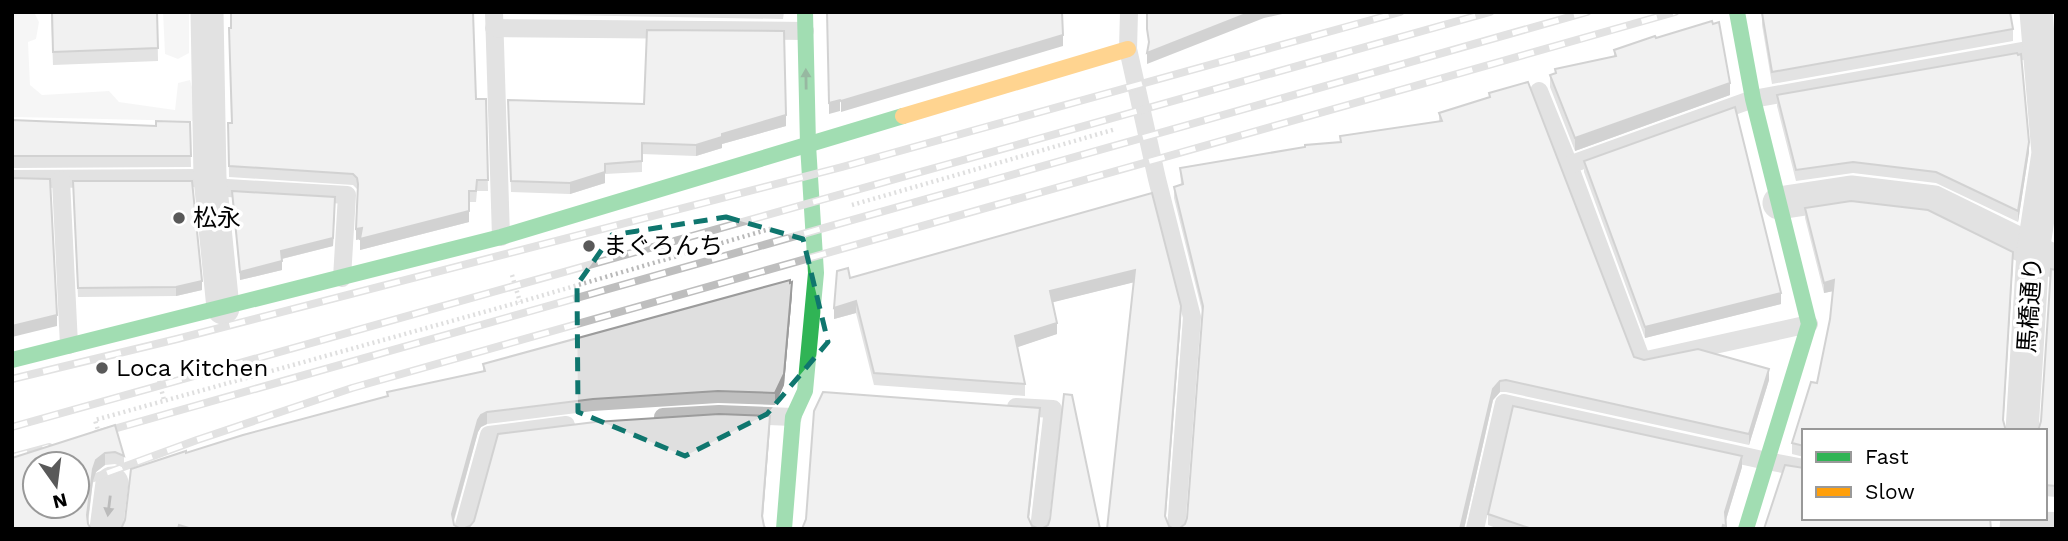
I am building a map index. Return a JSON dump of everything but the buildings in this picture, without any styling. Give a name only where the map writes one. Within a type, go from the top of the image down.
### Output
[{"type":"street","points":[[207,12],[211,183],[223,307]]},
{"type":"street","points":[[784,529],[793,417],[812,392],[816,273],[808,145],[805,12]]},
{"type":"street","points":[[1737,12],[1754,99],[1810,324],[1746,529]]},
{"type":"street","name":"馬橋通り","points":[[2022,429],[2044,257],[2051,171],[2036,12]]},
{"type":"street","points":[[12,360],[501,237],[1128,49]]},
{"type":"street","points":[[1779,203],[1851,192],[1934,202],[2044,257]]},
{"type":"street","points":[[106,529],[112,483]]},
{"type":"lane","points":[[1129,12],[1128,49],[1143,121],[1192,317],[1176,529]]},
{"type":"lane","points":[[501,237],[494,20],[805,32]]},
{"type":"lane","points":[[1569,165],[1754,99],[2039,48]]},
{"type":"lane","points":[[1539,91],[1642,361],[1810,324]]},
{"type":"lane","points":[[12,179],[211,183],[347,195],[342,278]]},
{"type":"lane","points":[[61,180],[69,345]]},
{"type":"lane","points":[[1475,529],[1504,403],[1802,467]]},
{"type":"lane","points":[[998,405],[1053,409],[1039,529]]},
{"type":"lane","points":[[649,418],[719,414],[793,417]]},
{"type":"lane","points":[[463,529],[489,435],[580,424]]},
{"type":"lane","points":[[2017,522],[2056,521]]},
{"type":"path","points":[[112,483],[95,420],[520,302],[1143,121]]},
{"type":"highlighted area","points":[[726,217],[803,239],[828,342],[767,414],[685,456],[578,412],[577,285],[612,235]]},
{"type":"shaded area","points":[[13,12],[34,12],[39,22],[36,39],[28,42],[30,85],[42,95],[109,91],[119,102],[175,110],[178,83],[190,80],[196,101],[193,121],[14,117]]},
{"type":"shaded area","points":[[163,12],[189,12],[189,53],[178,59],[165,54]]},
{"type":"railway","points":[[12,379],[842,167],[1400,12]]},
{"type":"railway","points":[[12,427],[1490,12]]},
{"type":"railway","points":[[96,434],[1587,12]]},
{"type":"railway","points":[[91,479],[352,388],[1675,12]]},
{"type":"railway","points":[[12,457],[49,447]]},
{"type":"traffic: fast","points":[[784,529],[793,417],[805,391],[816,273],[808,145],[805,12]]},
{"type":"traffic: fast","points":[[1737,12],[1753,99],[1809,324],[1746,529]]},
{"type":"traffic: fast","points":[[12,360],[501,237],[903,116]]},
{"type":"traffic: slow","points":[[903,116],[1128,49]]},
{"type":"place","name":"松永","points":[[179,218]]},
{"type":"place","name":"まぐろんち","points":[[589,246]]},
{"type":"place","name":"Loca Kitchen","points":[[102,368]]}]
